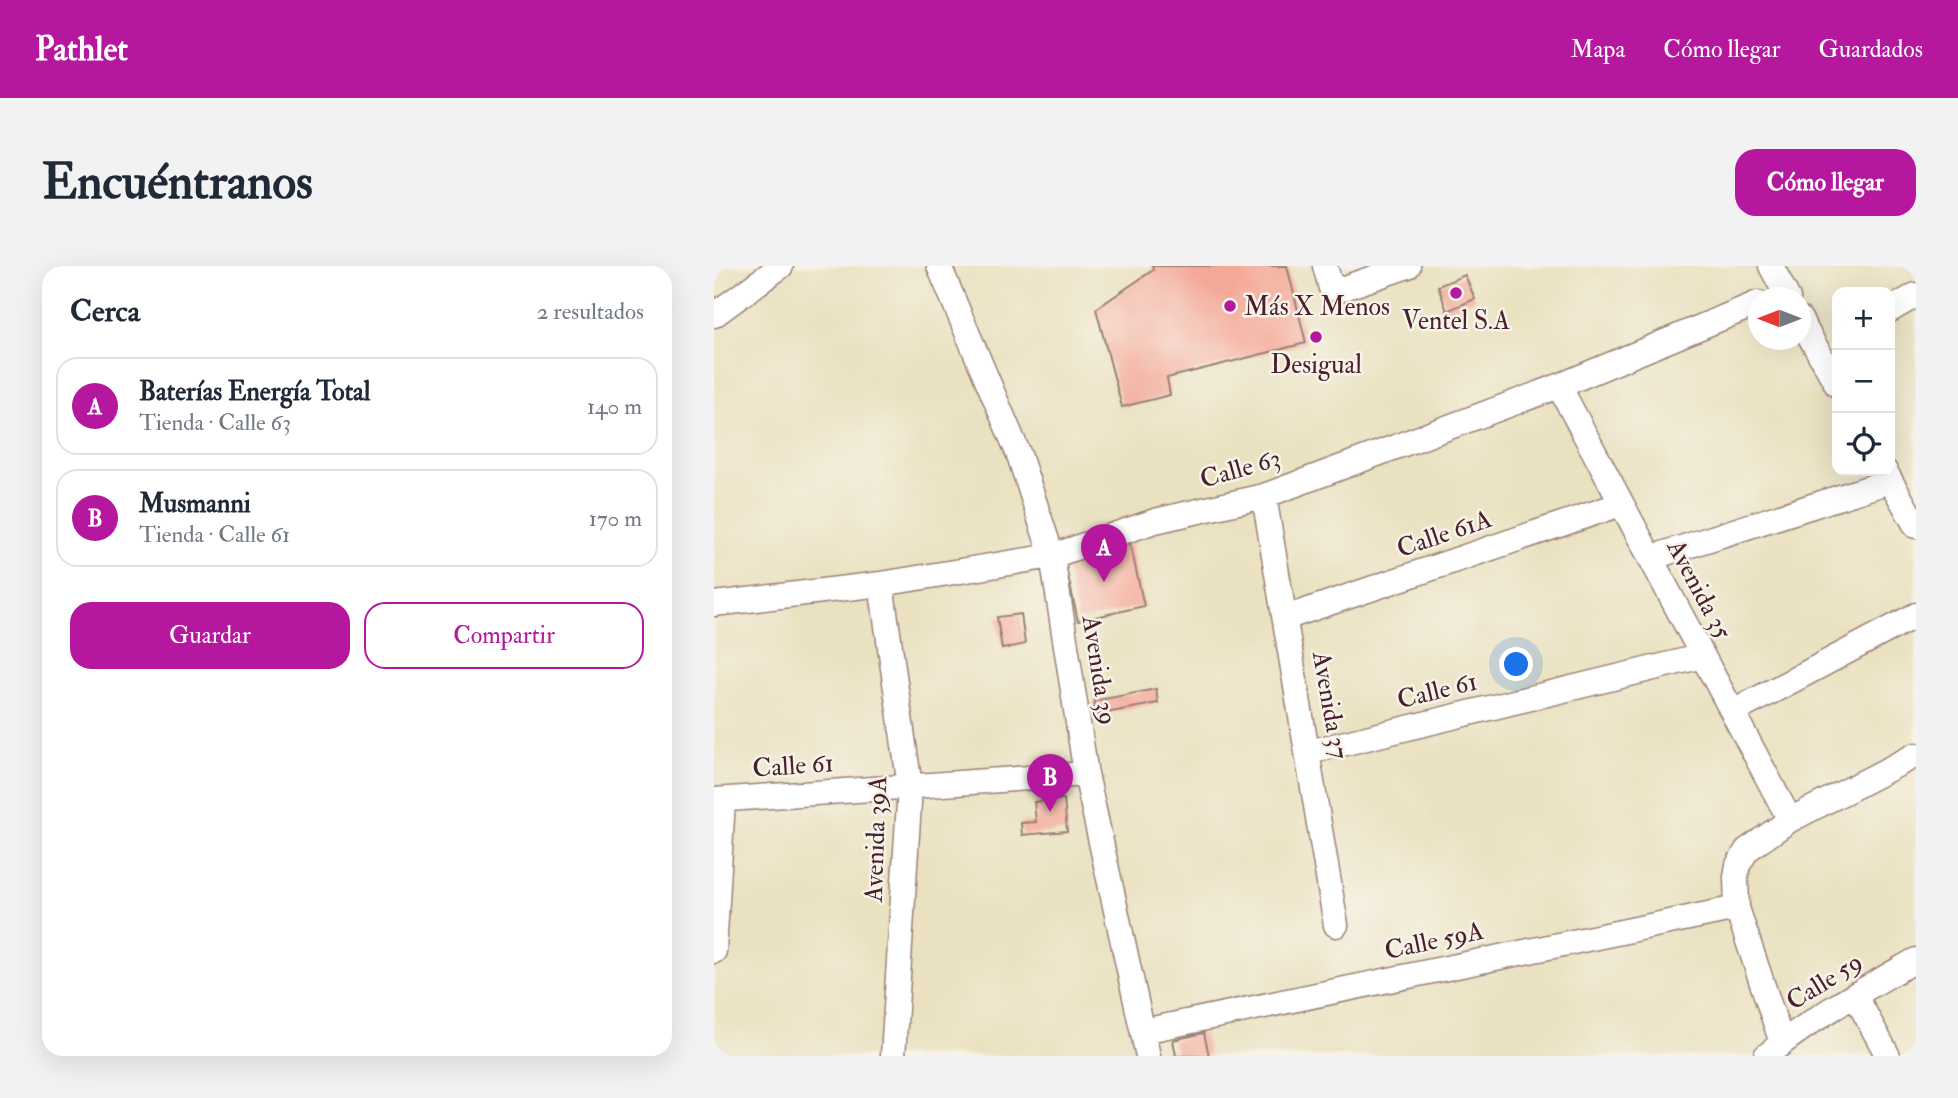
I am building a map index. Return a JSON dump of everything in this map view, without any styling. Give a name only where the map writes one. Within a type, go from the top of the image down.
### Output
[{"type":"street","points":[[714,315],[782,266]]},
{"type":"street","name":"Avenida 39","points":[[939,266],[1019,454],[1052,556],[1086,774],[1148,1056]]},
{"type":"street","points":[[1325,266],[1331,288],[1341,289],[1408,266]]},
{"type":"street","points":[[1771,266],[1779,287]]},
{"type":"street","points":[[1895,307],[1916,295]]},
{"type":"street","name":"Calle 63","points":[[714,604],[881,584],[1052,556],[1155,521],[1264,496],[1559,386],[1748,308]]},
{"type":"street","points":[[1811,329],[1827,344],[1832,364]]},
{"type":"street","name":"Avenida 35","points":[[1559,386],[1790,820]]},
{"type":"street","points":[[1650,558],[1887,476],[1916,526]]},
{"type":"street","name":"Avenida 37","points":[[1264,496],[1336,925]]},
{"type":"street","name":"Calle 61A","points":[[1286,618],[1621,504]]},
{"type":"street","name":"Avenida 39A","points":[[881,584],[910,787],[893,1056]]},
{"type":"street","points":[[1732,712],[1916,615]]},
{"type":"street","name":"Calle 61","points":[[1308,752],[1703,656]]},
{"type":"street","points":[[1774,1049],[1737,908],[1738,865],[1747,850],[1790,820],[1916,755]]},
{"type":"street","name":"Calle 61","points":[[719,800],[1086,774]]},
{"type":"street","points":[[714,951],[719,800]]},
{"type":"street","name":"Calle 59A","points":[[1143,1031],[1737,908]]},
{"type":"street","name":"Calle 59","points":[[1774,1049],[1855,995],[1916,960]]},
{"type":"street","points":[[1855,995],[1888,1056]]},
{"type":"building","name":"Más X Menos","points":[[1152,266],[1287,266],[1306,343],[1167,378],[1170,395],[1122,407],[1096,309],[1153,270]]},
{"type":"building","name":"Ventel S.A","points":[[1465,275],[1475,299],[1447,311],[1438,286]]},
{"type":"building","points":[[1130,543],[1144,606],[1078,621],[1064,558]]},
{"type":"building","points":[[1021,614],[1025,644],[1002,649],[997,617]]},
{"type":"building","points":[[1156,689],[1158,703],[1096,715],[1094,701]]},
{"type":"building","points":[[1064,799],[1067,831],[1022,835],[1021,823],[1036,822],[1034,802]]},
{"type":"building","points":[[1204,1033],[1209,1056],[1176,1056],[1173,1040]]},
{"type":"place","name":"Ventel S.A","points":[[1456,293]]},
{"type":"place","name":"Más X Menos","points":[[1230,306]]},
{"type":"place","name":"Desigual","points":[[1316,337]]},
{"type":"place","name":"Baterías Energía Total","points":[[1104,582]]},
{"type":"place","name":"Musmanni","points":[[1050,812]]}]
